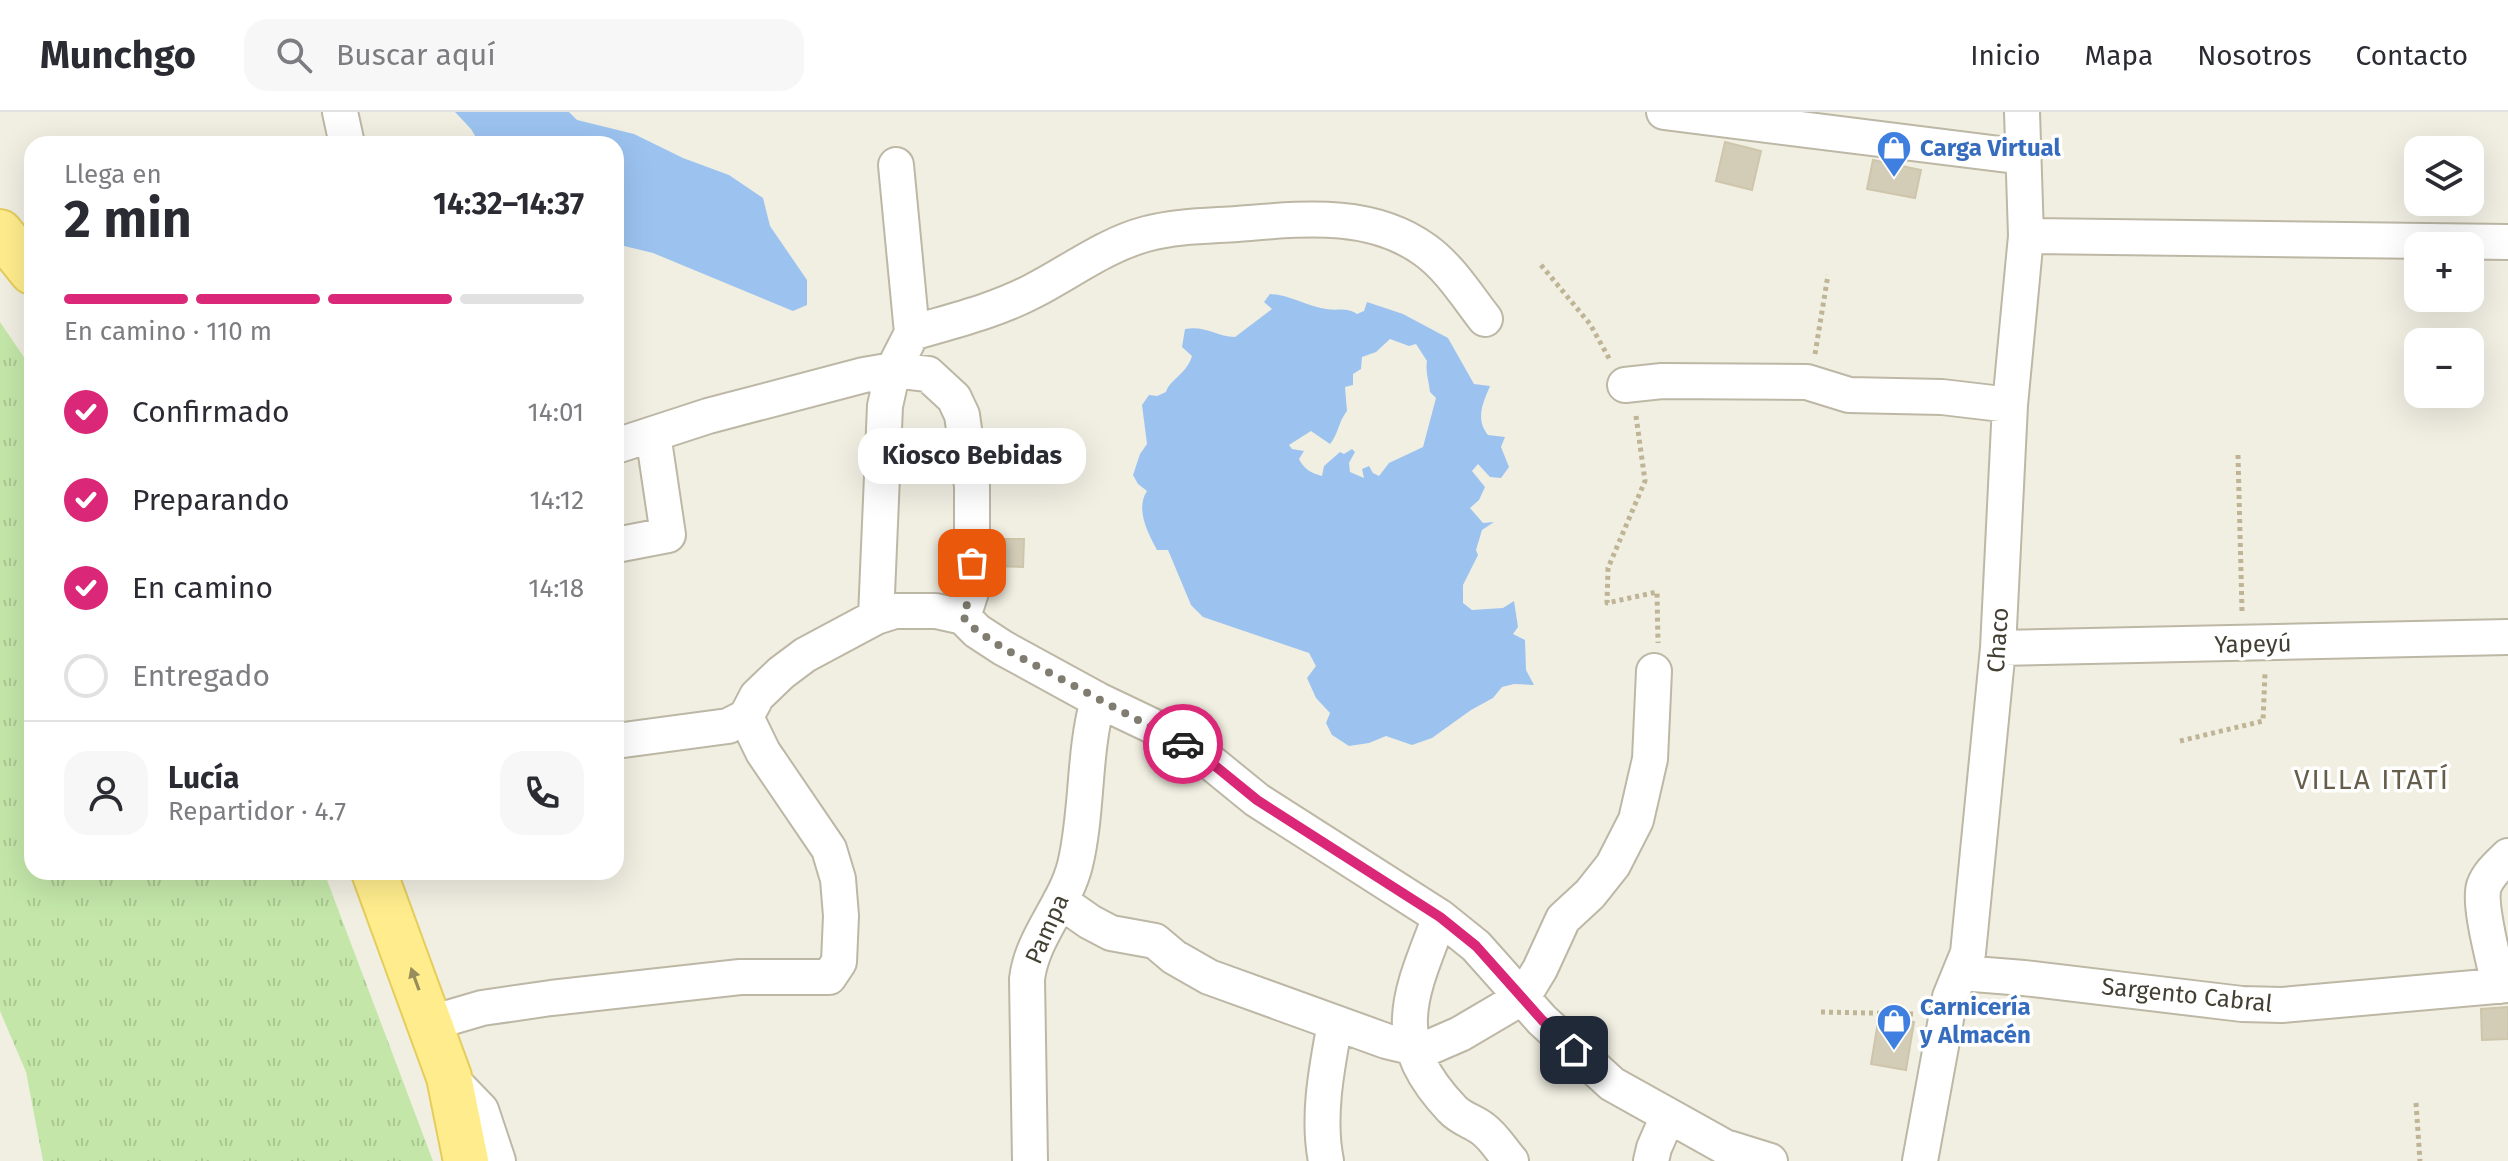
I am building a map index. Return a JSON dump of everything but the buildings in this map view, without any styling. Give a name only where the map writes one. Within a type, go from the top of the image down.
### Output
[{"type":"main road","points":[[0,232],[24,262]]},
{"type":"main road","points":[[377,880],[449,1077],[466,1161]]},
{"type":"street","points":[[340,112],[345,136]]},
{"type":"street","points":[[1664,112],[2024,157]]},
{"type":"street","name":"Chaco","points":[[1920,1161],[1950,997],[1968,953],[1998,648],[2010,405],[2026,236],[2022,112]]},
{"type":"street","points":[[876,617],[885,406],[893,370],[912,333],[896,165]]},
{"type":"street","points":[[912,333],[964,318],[1030,293],[1109,249],[1145,234],[1178,227],[1322,218],[1361,223],[1395,233],[1426,250],[1485,319]]},
{"type":"street","points":[[2026,236],[2508,242]]},
{"type":"street","points":[[624,443],[708,416],[893,370],[928,374],[954,398],[962,415],[972,486],[972,589],[963,617]]},
{"type":"street","points":[[1625,385],[1662,381],[1807,382],[1849,395],[1942,397],[2010,405]]},
{"type":"street","points":[[624,543],[668,535],[653,434]]},
{"type":"street","points":[[624,740],[728,726],[746,717],[757,696],[805,655],[876,617],[895,611],[936,611],[963,617],[977,631],[1003,648],[1098,700],[1163,731],[1203,756],[1257,800],[1440,917],[1476,946],[1542,1020],[1612,1084],[1725,1147],[1770,1161]]},
{"type":"street","name":"Yapeyú","points":[[1998,648],[2508,637]]},
{"type":"street","points":[[1060,901],[1111,933],[1155,941],[1174,957],[1209,977],[1386,1041],[1411,1047],[1430,1047],[1460,1034],[1523,997],[1563,919],[1590,894],[1613,865],[1636,820],[1650,759],[1654,671]]},
{"type":"street","name":"Pampa","points":[[1030,1161],[1029,960],[1074,868],[1090,727],[1098,700]]},
{"type":"street","points":[[431,1023],[482,1008],[567,996],[740,977],[829,977],[839,962],[841,916],[838,879],[829,849],[763,752],[746,717]]},
{"type":"street","points":[[2504,985],[2482,900],[2484,886],[2495,868],[2508,856]]},
{"type":"street","points":[[1440,917],[1415,982],[1409,1011],[1411,1047],[1430,1082],[1452,1110],[1483,1128],[1511,1161]]},
{"type":"street","name":"Sargento Cabral","points":[[1961,973],[2242,1004],[2282,1005],[2504,985]]},
{"type":"street","points":[[1326,1161],[1323,1143],[1326,1074],[1335,1023]]},
{"type":"street","points":[[449,1077],[481,1110],[498,1161]]},
{"type":"street","points":[[1651,1161],[1668,1116]]},
{"type":"path","points":[[1541,265],[1590,324],[1625,385],[1638,424],[1645,481],[1608,568],[1607,603],[1657,592],[1658,662],[1654,671]]},
{"type":"path","points":[[1807,382],[1817,349],[1828,275]]},
{"type":"path","points":[[2180,741],[2263,721],[2238,455]]},
{"type":"path","points":[[1821,1012],[1947,1015]]},
{"type":"path","points":[[2416,1103],[2420,1161]]},
{"type":"green space","points":[[0,322],[24,357],[24,880],[327,880],[433,1161],[43,1161],[26,1072],[0,1011]]},
{"type":"water","points":[[455,112],[569,112],[577,120],[634,134],[683,158],[729,175],[763,198],[770,226],[807,280],[807,305],[793,311],[653,253],[624,246],[624,136],[475,136]]},
{"type":"water","points":[[1270,294],[1278,295],[1319,308],[1357,314],[1364,311],[1367,302],[1403,314],[1448,338],[1474,384],[1490,386],[1482,411],[1482,423],[1488,435],[1505,437],[1501,447],[1509,467],[1501,478],[1490,477],[1478,464],[1472,471],[1485,487],[1479,500],[1470,508],[1483,523],[1494,522],[1482,530],[1476,550],[1478,555],[1463,585],[1463,603],[1472,610],[1503,608],[1514,601],[1518,627],[1513,634],[1525,640],[1526,670],[1534,685],[1502,687],[1493,698],[1432,738],[1412,745],[1386,736],[1349,746],[1332,735],[1326,723],[1330,713],[1316,698],[1307,678],[1316,666],[1309,653],[1203,617],[1191,605],[1168,550],[1157,550],[1144,521],[1142,505],[1147,491],[1133,475],[1147,444],[1142,405],[1149,395],[1166,392],[1189,362],[1192,356],[1182,347],[1185,329],[1198,328],[1235,337],[1272,309],[1264,302]],"holes":[[[1390,339],[1409,346],[1416,344],[1427,361],[1430,392],[1436,398],[1423,447],[1389,463],[1379,476],[1369,466],[1362,469],[1364,478],[1350,472],[1349,463],[1355,452],[1352,449],[1344,454],[1340,452],[1324,466],[1322,476],[1306,468],[1299,459],[1304,451],[1292,449],[1289,445],[1311,431],[1330,444],[1347,411],[1345,387],[1353,385],[1353,374],[1361,369],[1362,357],[1376,352]]]},
{"type":"way so far","points":[[972,563],[972,589],[963,617],[977,631],[1003,648],[1183,744]]},
{"type":"place","name":"Carga Virtual","points":[[1894,179]]},
{"type":"place","name":"Kiosco Bebidas","points":[[972,563]]},
{"type":"place","name":"Carnicería y Almacén","points":[[1894,1052]]},
{"type":"district","name":"VILLA ITATÍ","points":[[2372,779]]},
{"type":"route","points":[[1183,744],[1203,756],[1257,800],[1440,917],[1476,946],[1542,1020],[1574,1050]]}]
